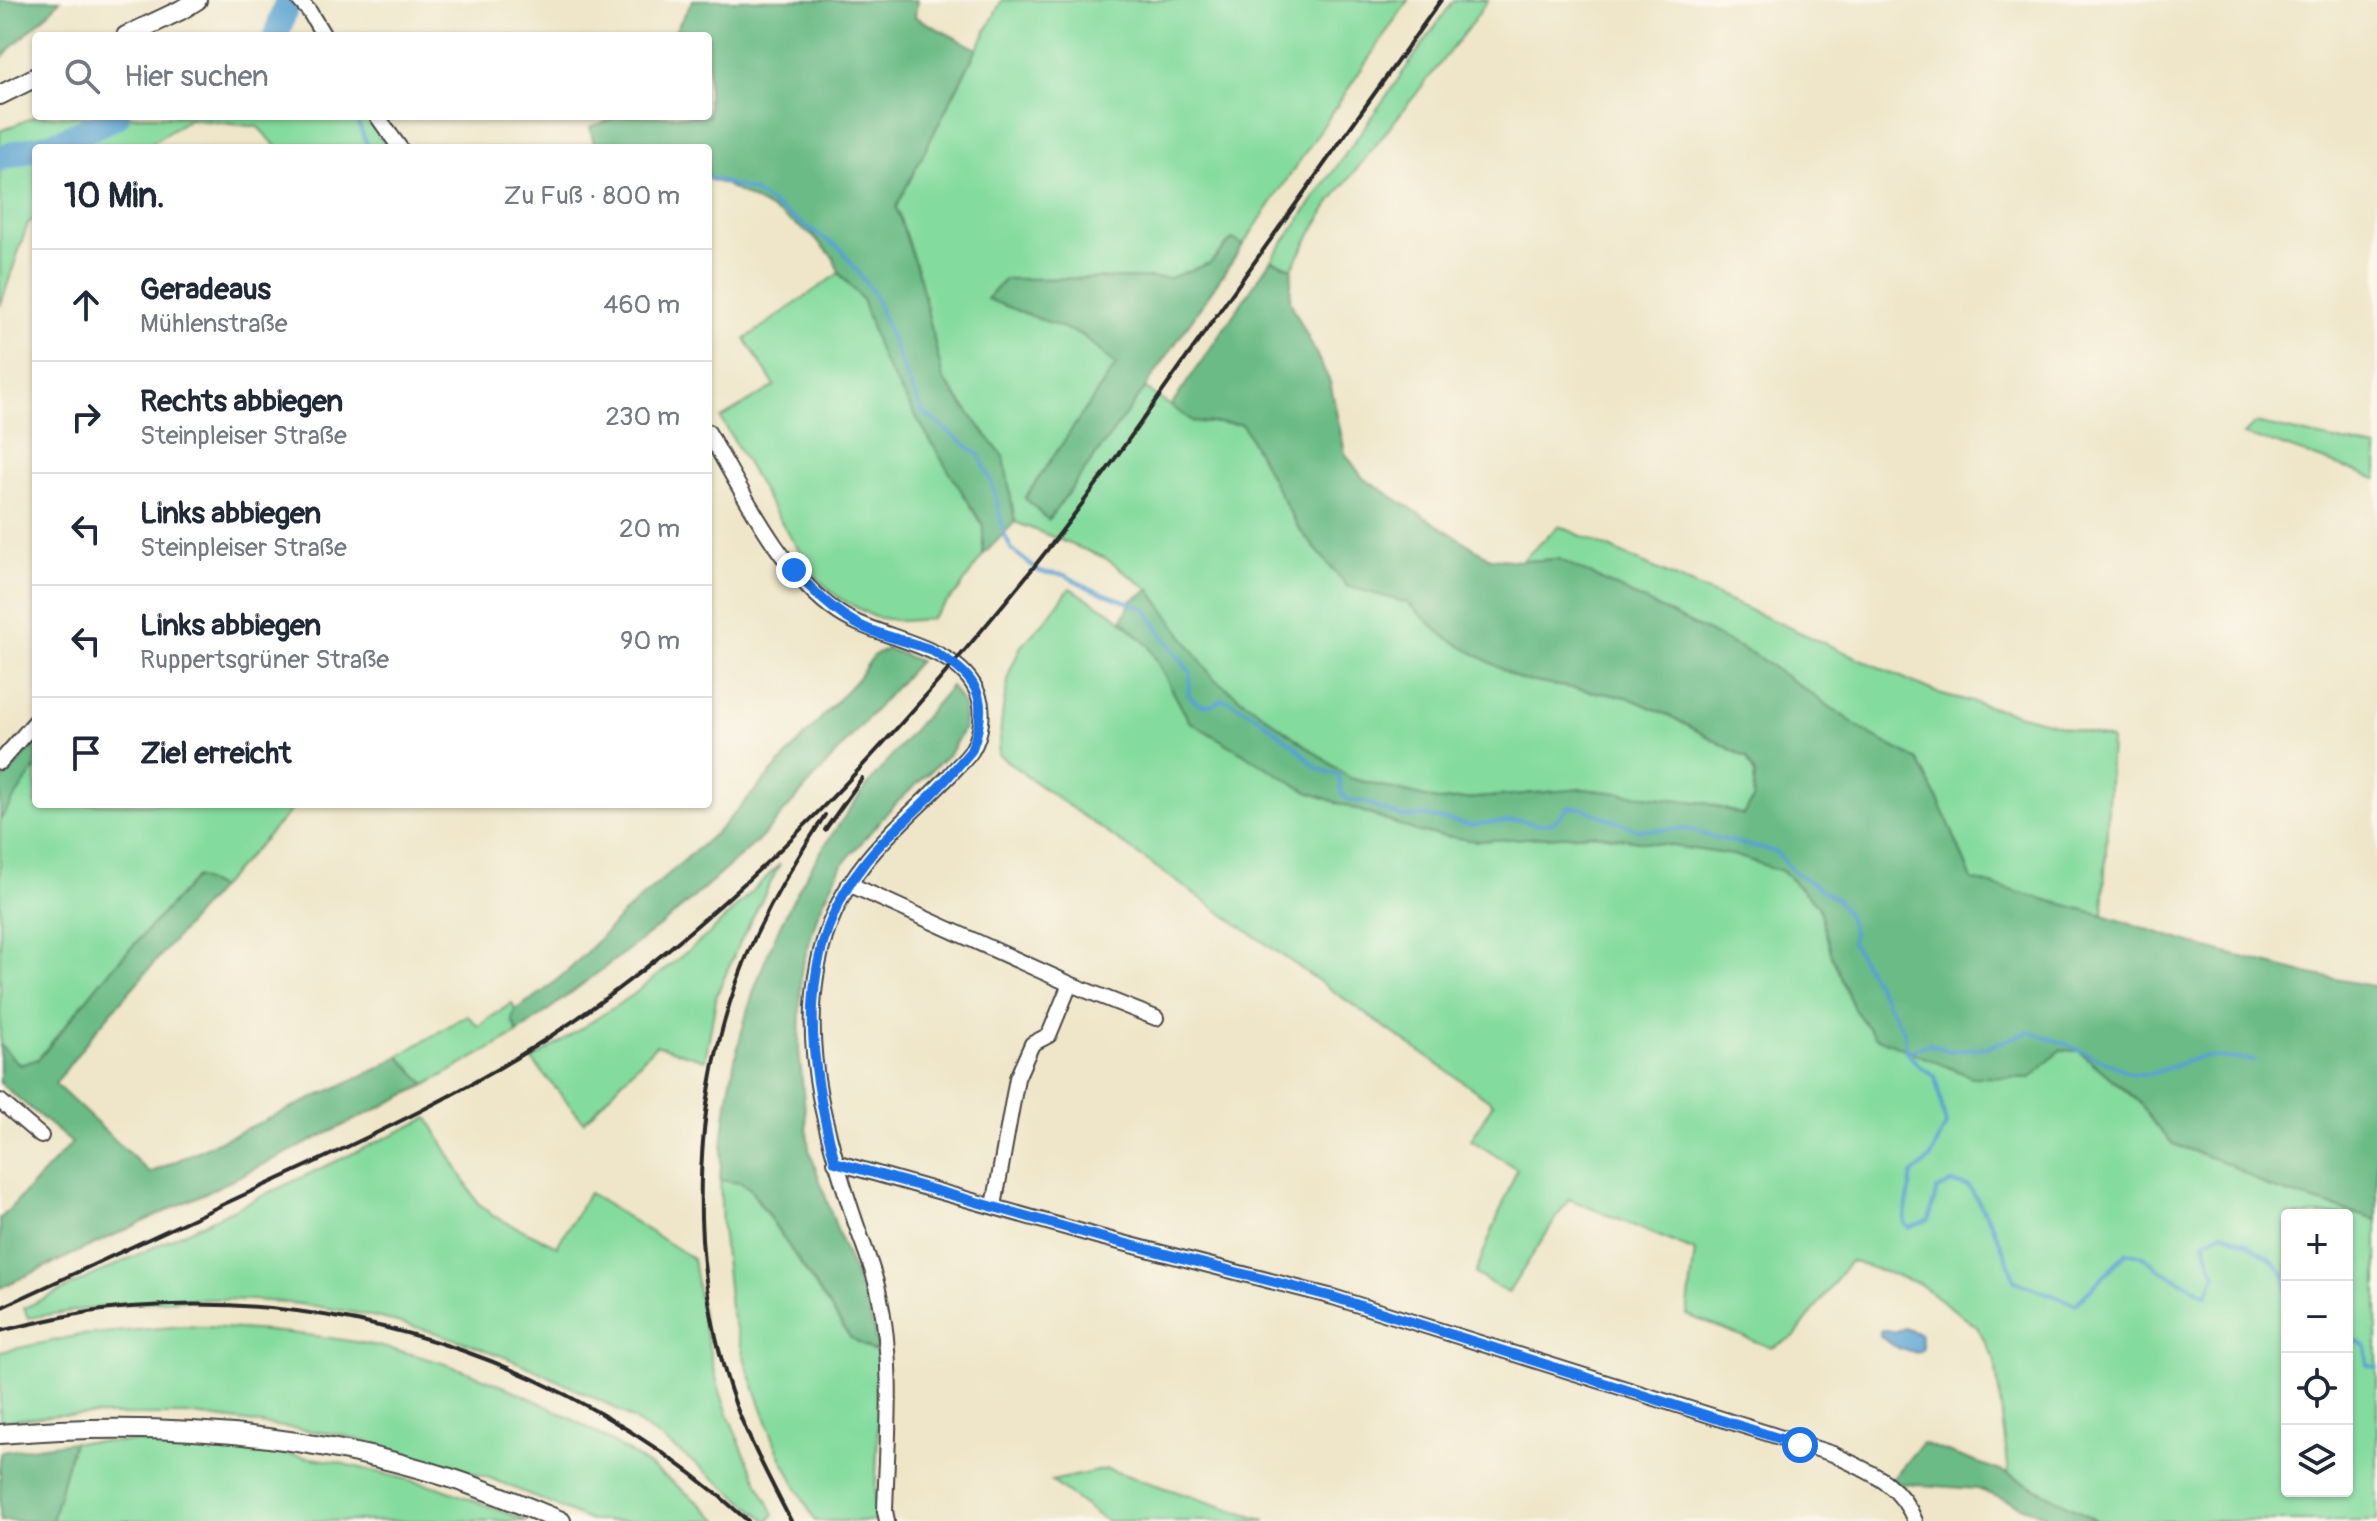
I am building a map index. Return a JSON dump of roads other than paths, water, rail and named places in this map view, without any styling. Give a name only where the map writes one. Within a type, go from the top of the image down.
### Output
[{"type":"main road","points":[[134,32],[197,0]]},
{"type":"main road","points":[[0,95],[32,79]]},
{"type":"main road","points":[[0,1434],[54,1429],[173,1428],[298,1442],[446,1476],[561,1521]]},
{"type":"street","points":[[304,6],[321,32]]},
{"type":"street","points":[[380,120],[397,144]]},
{"type":"street","points":[[712,439],[758,518],[794,570],[817,595],[861,626],[930,649],[962,669],[979,696],[982,711],[979,731],[971,751],[884,840],[849,884],[829,924],[812,995],[813,1051],[821,1109],[835,1162],[879,1292],[887,1338],[890,1392],[887,1521]]},
{"type":"street","points":[[0,762],[32,726]]},
{"type":"street","points":[[849,884],[1070,984],[1156,1018]]},
{"type":"street","points":[[994,1206],[1017,1078],[1032,1044],[1049,1035],[1070,984]]},
{"type":"street","points":[[0,1101],[41,1136]]},
{"type":"street","points":[[835,1162],[1100,1237],[1333,1297],[1833,1454],[1889,1483],[1909,1507],[1915,1521]]},
{"type":"water","points":[[1905,1328],[1920,1334],[1923,1348],[1920,1352],[1904,1350],[1879,1336],[1880,1331]]},
{"type":"waterway","points":[[277,32],[288,0]]},
{"type":"waterway","points":[[53,144],[108,120]]},
{"type":"waterway","points":[[357,120],[367,144]]},
{"type":"waterway","points":[[0,158],[32,149]]},
{"type":"waterway","points":[[712,178],[752,191],[841,249],[874,294],[923,412],[979,455],[992,483],[1005,536],[1012,550],[1040,572],[1065,575],[1089,588],[1146,609],[1191,673],[1188,694],[1192,698],[1208,706],[1222,699],[1255,715],[1294,745],[1318,769],[1339,775],[1342,794],[1348,800],[1369,803],[1402,817],[1426,816],[1470,825],[1520,820],[1537,825],[1553,823],[1569,807],[1581,808],[1639,830],[1690,829],[1776,852],[1792,870],[1837,900],[1847,914],[1853,932],[1852,943],[1905,1033],[1906,1052],[1935,1076],[1946,1125],[1930,1159],[1912,1174],[1904,1223],[1909,1228],[1929,1220],[1937,1189],[1952,1183],[1968,1186],[1995,1232],[2015,1281],[2076,1304],[2127,1252],[2145,1258],[2160,1270],[2207,1295],[2215,1275],[2204,1242],[2222,1232],[2258,1250],[2275,1263],[2286,1281]]},
{"type":"waterway","points":[[1906,1052],[1929,1044],[1950,1051],[1987,1047],[2029,1032],[2066,1044],[2133,1074],[2150,1074],[2203,1056],[2254,1060]]},
{"type":"waterway","points":[[2353,1339],[2366,1346],[2367,1365],[2377,1367]]},
{"type":"railway","points":[[0,1308],[340,1150],[491,1073],[563,1028],[629,981],[755,874],[872,755],[1033,568],[1441,0]]},
{"type":"railway","points":[[825,830],[862,778]]},
{"type":"railway","points":[[791,1521],[742,1421],[719,1349],[707,1290],[701,1170],[706,1109],[717,1050],[733,992],[771,906],[825,815]]},
{"type":"railway","points":[[0,1331],[115,1308],[216,1305],[299,1311],[382,1327],[462,1350],[539,1382],[613,1421],[683,1467],[748,1521]]}]
